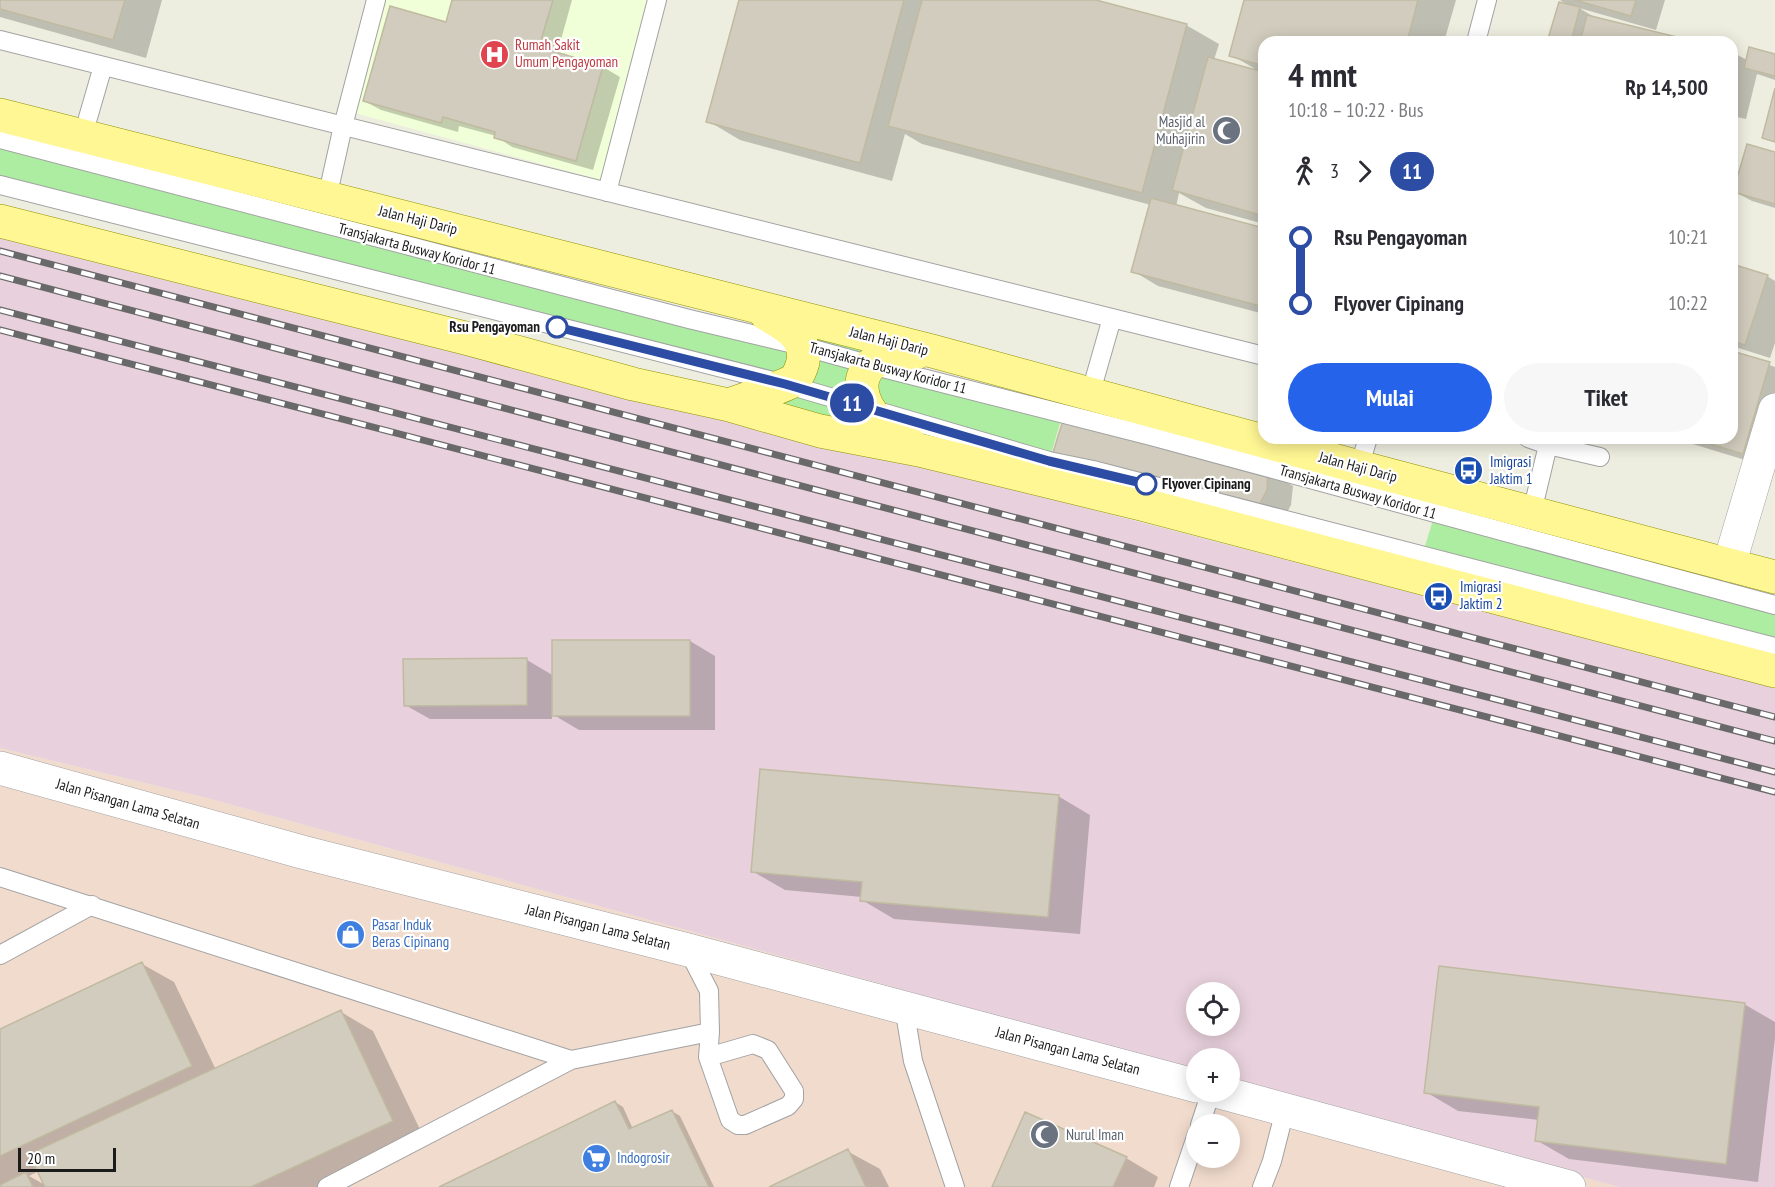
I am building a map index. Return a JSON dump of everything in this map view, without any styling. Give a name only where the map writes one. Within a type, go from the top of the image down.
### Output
[{"type":"main road","name":"Jalan Haji Darip","points":[[0,115],[932,351],[1090,395],[1258,431]]},
{"type":"main road","points":[[0,221],[469,339],[633,384],[729,405],[820,431],[919,450],[1140,504],[1775,671]]},
{"type":"main road","points":[[729,405],[794,381],[801,370],[802,346],[796,334],[788,326],[752,306]]},
{"type":"main road","points":[[919,450],[878,421],[863,400],[861,388],[864,376],[871,365],[881,358],[893,354],[932,351]]},
{"type":"main road","name":"Jalan Haji Darip","points":[[1321,444],[1364,453],[1532,512],[1775,577]]},
{"type":"street","points":[[1730,565],[1775,410]]},
{"type":"street","name":"Jalan Pisangan Lama Selatan","points":[[0,768],[302,852],[688,950],[1186,1083]]},
{"type":"street","points":[[1240,1098],[1569,1187]]},
{"type":"lane","points":[[327,198],[376,0]]},
{"type":"lane","points":[[607,192],[657,0]]},
{"type":"lane","points":[[1478,36],[1487,0]]},
{"type":"lane","points":[[0,40],[1258,354]]},
{"type":"lane","points":[[82,135],[104,66]]},
{"type":"lane","name":"Transjakarta Busway Koridor 11","points":[[0,139],[677,316],[1251,462],[1775,605]]},
{"type":"lane","points":[[0,185],[785,384],[1049,461],[1093,470],[1775,647]]},
{"type":"lane","points":[[1090,395],[1112,318]]},
{"type":"lane","points":[[1545,444],[1600,457]]},
{"type":"lane","points":[[1532,512],[1548,445]]},
{"type":"lane","points":[[0,877],[571,1060]]},
{"type":"lane","points":[[0,955],[92,905]]},
{"type":"lane","points":[[688,950],[709,991],[708,1057],[730,1120],[738,1125],[745,1125],[788,1106],[794,1099],[794,1090],[768,1050],[753,1044],[708,1057]]},
{"type":"lane","points":[[904,1007],[913,1061],[955,1187]]},
{"type":"lane","points":[[327,1187],[571,1060],[710,1032]]},
{"type":"lane","points":[[1262,1187],[1272,1161],[1285,1110]]},
{"type":"lane","points":[[1179,1187],[1186,1166]]},
{"type":"shaded area","name":"Rumah Sakit Umum Pengayoman","points":[[369,0],[648,0],[601,180],[340,109]]},
{"type":"shaded area","points":[[0,226],[1775,687],[1775,1187],[1619,1187],[1240,1083],[1240,1048],[1186,1048],[1186,1068],[207,798],[0,748]]},
{"type":"shaded area","name":"Pasar Induk Beras Cipinang","points":[[0,748],[207,798],[1186,1068],[1186,1102],[1240,1102],[1240,1083],[1619,1187],[0,1187]]},
{"type":"green space","points":[[0,139],[766,337],[752,306],[881,358],[1063,413],[1049,461],[872,408],[919,450],[729,405],[773,388],[0,184]]},
{"type":"green space","points":[[1435,513],[1775,604],[1775,647],[1422,556]]},
{"type":"building","points":[[0,0],[125,0],[113,40],[0,9]]},
{"type":"building","name":"Rumah Sakit Umum Pengayoman","points":[[452,0],[553,0],[539,47],[603,66],[576,161],[494,138],[495,132],[443,117],[441,123],[363,101],[390,6],[446,22]]},
{"type":"building","points":[[739,0],[904,0],[860,163],[706,122]]},
{"type":"building","points":[[922,0],[1096,0],[1187,24],[1142,193],[888,126]]},
{"type":"building","points":[[1244,0],[1418,0],[1409,36],[1258,36],[1258,64],[1229,56]]},
{"type":"building","points":[[1575,0],[1636,0],[1631,16]]},
{"type":"building","points":[[1559,2],[1580,7],[1573,36],[1549,36]]},
{"type":"building","points":[[1587,15],[1673,36],[1582,36]]},
{"type":"building","points":[[1749,47],[1775,54],[1775,76],[1744,68]]},
{"type":"building","name":"Masjid al Muhajirin","points":[[1208,57],[1258,70],[1258,214],[1172,190]]},
{"type":"building","points":[[1775,88],[1775,142],[1762,138]]},
{"type":"building","points":[[1747,144],[1775,152],[1775,204],[1738,193],[1738,175]]},
{"type":"building","points":[[1151,198],[1258,226],[1258,305],[1131,272]]},
{"type":"building","points":[[1738,266],[1768,275],[1745,345],[1738,343]]},
{"type":"building","points":[[1738,353],[1770,362],[1743,454],[1710,444],[1738,444]]},
{"type":"building","points":[[1064,417],[1268,470],[1267,490],[1256,511],[1051,459]]},
{"type":"building","points":[[552,640],[690,640],[690,716],[552,716]]},
{"type":"building","points":[[527,658],[527,705],[404,706],[403,659]]},
{"type":"building","points":[[760,769],[1059,795],[1048,917],[860,901],[862,882],[751,872]]},
{"type":"building","points":[[142,962],[192,1066],[0,1156],[0,1029]]},
{"type":"building","points":[[1439,966],[1745,1003],[1726,1164],[1535,1141],[1539,1107],[1424,1093]]},
{"type":"building","points":[[341,1010],[393,1121],[251,1187],[45,1187],[29,1154]]},
{"type":"building","name":"Indogrosir","points":[[615,1101],[629,1129],[672,1110],[709,1187],[439,1187]]},
{"type":"building","name":"Nurul Iman","points":[[1025,1112],[1127,1157],[1113,1187],[992,1187]]},
{"type":"building","points":[[848,1149],[866,1187],[769,1187]]},
{"type":"building","points":[[26,1172],[33,1187],[0,1187],[0,1185]]},
{"type":"railway","points":[[0,251],[1775,717]]},
{"type":"railway","points":[[0,276],[1775,741]]},
{"type":"railway","points":[[0,310],[1775,772]]},
{"type":"railway","points":[[0,330],[1775,792]]},
{"type":"bus line","name":"11","points":[[557,327],[785,384],[1049,461],[1146,484]]},
{"type":"place","name":"Rumah Sakit Umum Pengayoman","points":[[494,54]]},
{"type":"place","name":"Masjid al Muhajirin","points":[[1226,131]]},
{"type":"place","name":"Rsu Pengayoman","points":[[557,327]]},
{"type":"place","name":"Imigrasi Jaktim 1","points":[[1469,471]]},
{"type":"place","name":"Flyover Cipinang","points":[[1146,484]]},
{"type":"place","name":"Imigrasi Jaktim 2","points":[[1439,596]]},
{"type":"place","name":"Pasar Induk Beras Cipinang","points":[[351,934]]},
{"type":"place","name":"Nurul Iman","points":[[1045,1135]]},
{"type":"place","name":"Indogrosir","points":[[596,1158]]}]
